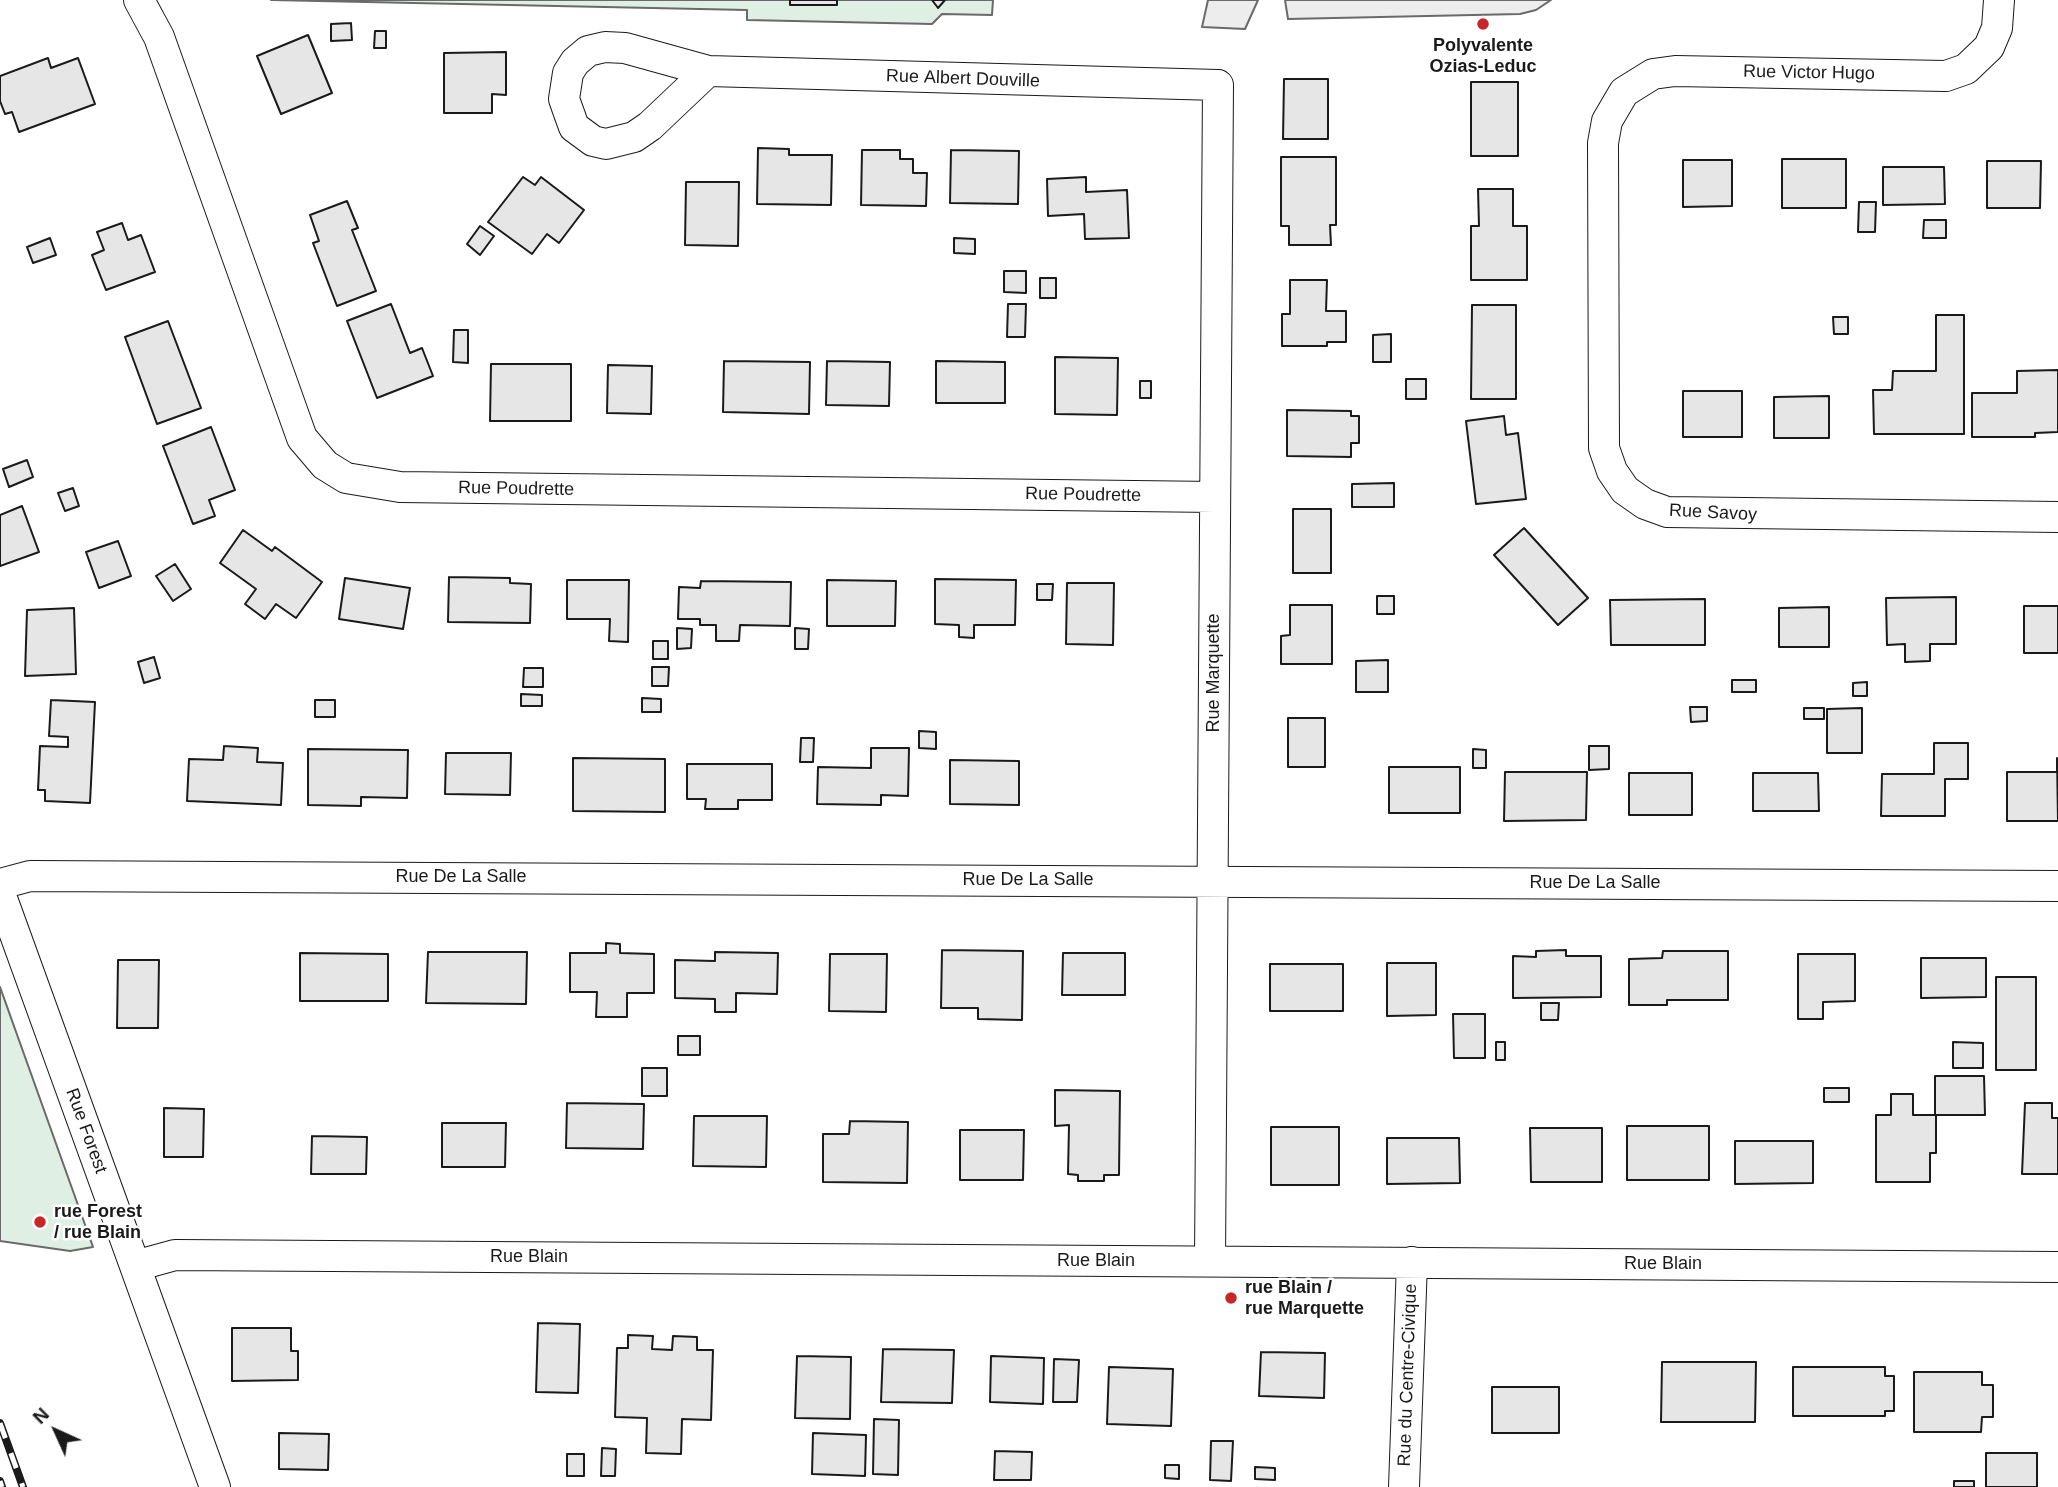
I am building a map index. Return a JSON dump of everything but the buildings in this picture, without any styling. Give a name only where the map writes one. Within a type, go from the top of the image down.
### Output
[{"type":"street","name":"Rue Poudrette","points":[[139,0],[159,37],[302,438],[325,465],[346,478],[400,488],[1215,497]]},
{"type":"street","name":"Rue Victor Hugo","points":[[1633,85],[1653,74],[1675,71],[1946,76],[1966,69],[1983,56],[1997,28],[1999,0]]},
{"type":"street","name":"Rue Albert Douville","points":[[708,71],[650,126],[634,137],[606,144],[585,137],[574,127],[564,99],[568,73],[575,62],[588,51],[605,47],[625,48],[708,71],[1218,85]]},
{"type":"street","name":"Rue Marquette","points":[[1210,1261],[1218,85]]},
{"type":"street","name":"Rue Savoy","points":[[1633,85],[1611,111],[1603,143],[1603,435],[1612,471],[1625,490],[1656,509],[1680,513],[2058,517]]},
{"type":"street","name":"Rue De La Salle","points":[[0,884],[30,876],[2058,886]]},
{"type":"street","name":"Rue Forest","points":[[0,893],[215,1487]]},
{"type":"street","name":"Rue Blain","points":[[135,1266],[175,1255],[2058,1267]]},
{"type":"street","name":"Rue du Centre-Civique","points":[[1404,1487],[1412,1262]]},
{"type":"green space","points":[[271,0],[993,0],[992,15],[942,14],[932,24],[747,20],[747,10]]},
{"type":"green space","points":[[0,987],[93,1247],[70,1251],[0,1241]]},
{"type":"shaded area","points":[[1208,0],[1258,0],[1245,29],[1202,27]]},
{"type":"shaded area","points":[[1285,0],[1551,0],[1536,10],[1520,14],[1288,19]]},
{"type":"railway","points":[[0,1423],[23,1487]]},
{"type":"railway","points":[[0,1481],[2,1487]]},
{"type":"place","name":"Polyvalente Ozias-Leduc","points":[[1483,24]]},
{"type":"place","name":"rue Forest / rue Blain","points":[[40,1222]]},
{"type":"place","name":"rue Blain / rue Marquette","points":[[1231,1298]]}]
